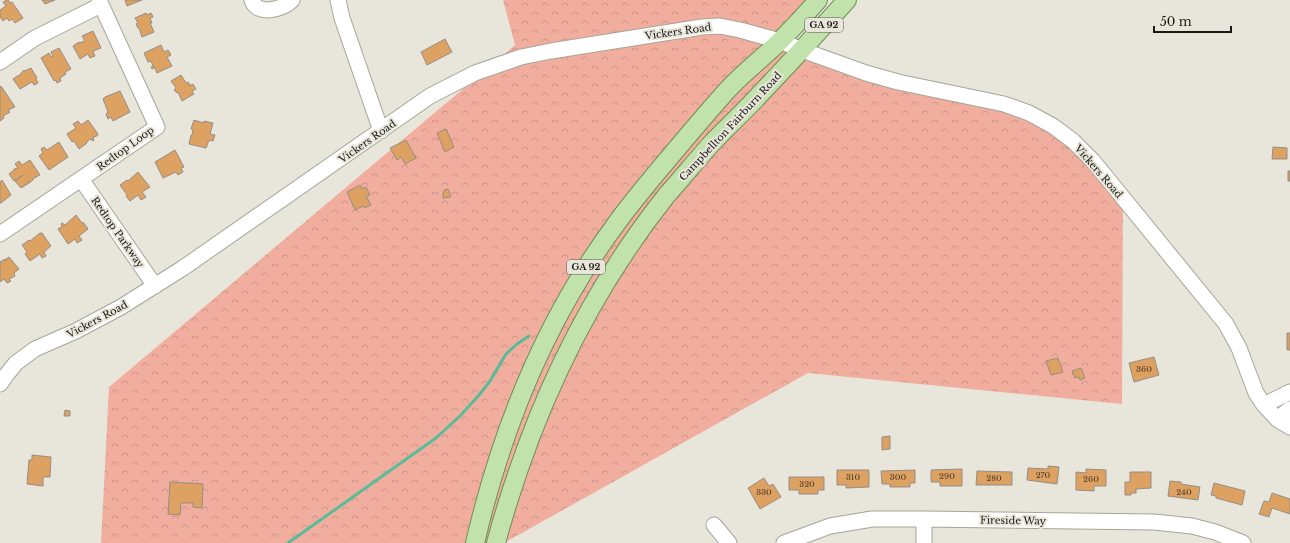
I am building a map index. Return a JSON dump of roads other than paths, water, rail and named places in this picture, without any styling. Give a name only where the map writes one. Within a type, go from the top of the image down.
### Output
[{"type":"main road","name":"GA 92","points":[[475,543],[507,429],[523,389],[544,342],[583,273],[636,196],[724,93],[780,41],[818,0]]},
{"type":"main road","name":"Campbellton Fairburn Road","points":[[496,543],[516,473],[543,404],[572,342],[604,285],[644,226],[688,170],[711,144],[802,50],[847,0]]},
{"type":"street","points":[[252,0],[256,8],[262,10],[284,6],[292,0]]},
{"type":"street","points":[[338,0],[342,18],[381,131]]},
{"type":"street","points":[[0,62],[35,38],[100,2]]},
{"type":"street","name":"Redtop Loop","points":[[0,234],[157,127],[100,2]]},
{"type":"street","name":"Vickers Road","points":[[0,384],[16,363],[35,349],[76,331],[121,307],[155,286],[430,96],[475,73],[521,58],[551,51],[702,27],[720,26],[780,41],[866,73],[891,80],[1004,104],[1029,113],[1054,126],[1073,141],[1093,161],[1226,324],[1239,348],[1256,393],[1264,405],[1277,419],[1290,427]]},
{"type":"street","name":"Redtop Parkway","points":[[81,179],[155,286]]},
{"type":"street","points":[[1264,405],[1290,392]]},
{"type":"street","points":[[1277,419],[1290,409]]},
{"type":"street","name":"Fireside Way","points":[[784,543],[823,528],[872,519],[1154,522],[1192,526],[1215,532],[1243,543]]},
{"type":"street","points":[[924,519],[924,543]]},
{"type":"street","points":[[714,525],[728,543]]},
{"type":"waterway","points":[[288,543],[436,438],[460,416],[480,394],[490,381],[506,354],[529,336]]}]
